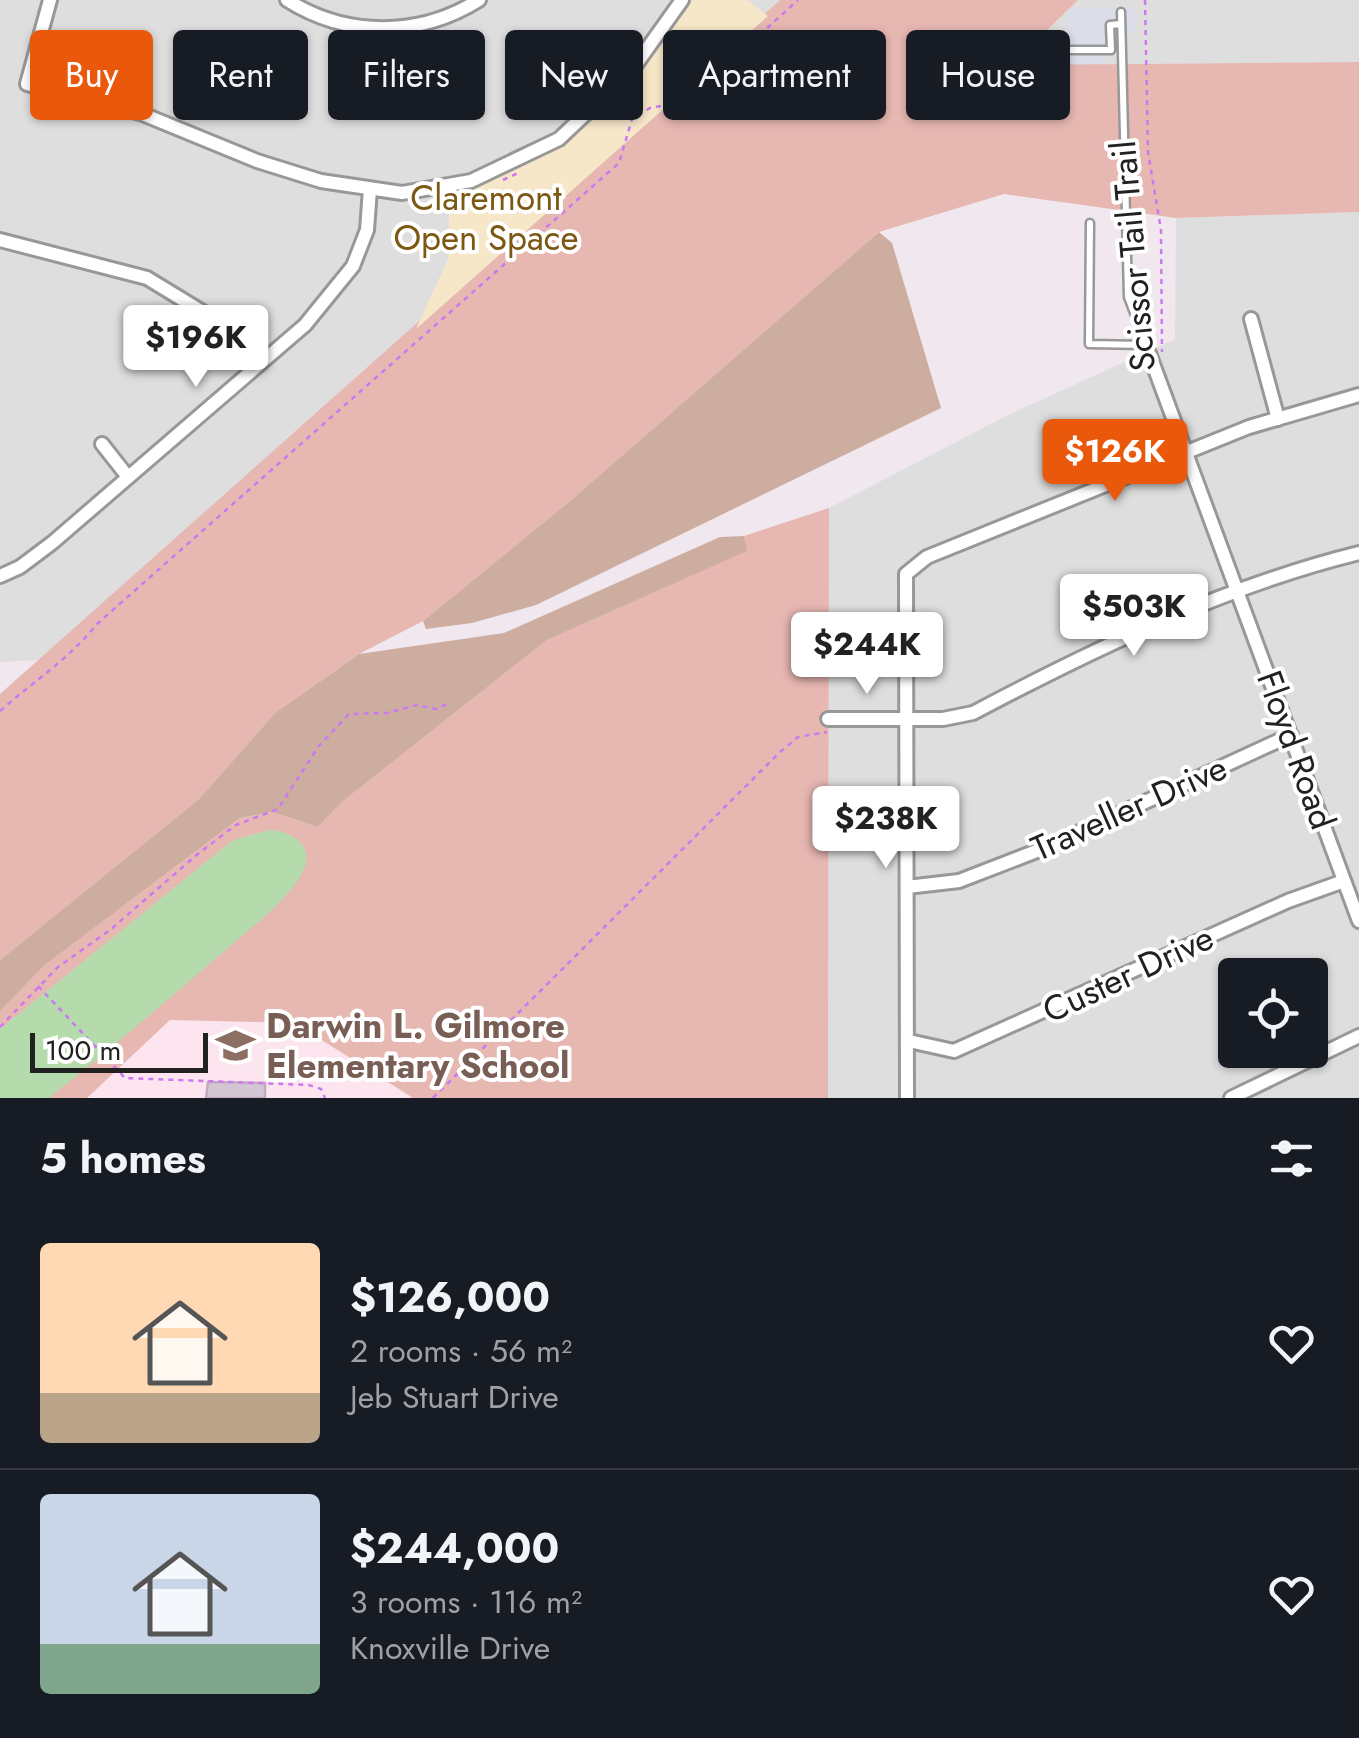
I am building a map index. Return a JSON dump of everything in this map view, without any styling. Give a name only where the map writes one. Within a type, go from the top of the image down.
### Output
[{"type":"street","points":[[50,0],[27,84],[140,112],[257,161],[321,181],[402,193],[471,181],[559,139],[632,70],[682,0]]},
{"type":"street","points":[[288,0],[336,24],[398,30],[444,20],[480,0]]},
{"type":"street","points":[[0,576],[52,543],[305,324],[352,266],[366,230],[370,188]]},
{"type":"street","points":[[0,240],[148,278],[206,314],[252,370]]},
{"type":"street","points":[[1251,319],[1278,419]]},
{"type":"street","name":"Floyd Road","points":[[1152,353],[1184,453],[1359,921]]},
{"type":"street","points":[[907,1098],[910,1041],[906,574],[927,557],[1184,453],[1359,395]]},
{"type":"street","points":[[102,444],[128,477]]},
{"type":"street","points":[[830,725],[973,713],[1090,655],[1237,594],[1359,553]]},
{"type":"street","name":"Traveller Drive","points":[[907,887],[959,881],[1046,847],[1291,735]]},
{"type":"street","name":"Custer Drive","points":[[910,1041],[954,1051],[1288,901],[1344,881]]},
{"type":"street","points":[[1231,1098],[1359,1036]]},
{"type":"lane","points":[[1121,12],[1128,297],[1152,353]]},
{"type":"lane","points":[[1070,50],[1111,50],[1110,24],[1121,24]]},
{"type":"lane","points":[[1090,224],[1089,344],[1152,353]]},
{"type":"path","points":[[643,113],[688,101],[798,0]]},
{"type":"path","name":"Scissor Tail Trail","points":[[1144,0],[1148,152],[1161,230],[1152,353]]},
{"type":"path","points":[[0,710],[45,671],[58,666],[112,610],[619,163],[632,120]]},
{"type":"path","points":[[0,1026],[39,988],[226,832],[278,809],[318,747],[349,714],[387,713],[417,705],[436,709],[447,704]]},
{"type":"path","points":[[433,1098],[779,753],[798,737],[830,725]]},
{"type":"path","points":[[39,988],[125,1078],[309,1085],[320,1088],[325,1098]]},
{"type":"shaded area","points":[[0,0],[780,0],[746,30],[663,30],[663,104],[39,660],[0,662]]},
{"type":"shaded area","points":[[780,0],[1078,0],[1047,30],[906,30],[906,120],[1070,120],[1070,64],[1359,62],[1359,212],[1176,218],[1004,194],[879,232],[570,501],[423,621],[359,654],[275,713],[199,799],[0,960],[0,694],[663,104],[663,120],[886,120],[886,30],[746,30]]},
{"type":"shaded area","points":[[1078,0],[1359,0],[1359,62],[1070,64],[1070,30],[1046,30]]},
{"type":"shaded area","points":[[1134,7],[1135,33],[1116,33],[1116,55],[1106,55],[1106,66],[1070,68],[1068,8]]},
{"type":"shaded area","points":[[1359,212],[1359,1098],[828,1098],[829,508],[1008,415],[1175,339],[1176,218]]},
{"type":"shaded area","points":[[879,232],[892,243],[941,408],[536,605],[472,623],[426,629],[423,621],[570,501]]},
{"type":"shaded area","points":[[829,508],[828,1098],[413,1098],[295,1023],[170,1020],[87,1098],[0,1098],[0,1011],[45,965],[240,818],[272,812],[318,827],[342,802],[547,640],[746,551],[744,536]]},
{"type":"shaded area","points":[[744,536],[747,551],[547,640],[342,802],[318,827],[272,812],[240,818],[45,965],[0,1011],[0,960],[199,799],[275,713],[359,654],[504,633],[720,537]]},
{"type":"shaded area","points":[[269,830],[294,837],[306,855],[302,873],[276,906],[49,1098],[0,1098],[0,1029],[233,840]]},
{"type":"shaded area","name":"Darwin L. Gilmore Elementary School","points":[[170,1020],[295,1023],[413,1098],[87,1098]]},
{"type":"green space","name":"Claremont Open Space","points":[[692,0],[747,0],[768,16],[752,30],[669,30]]},
{"type":"green space","name":"Claremont Open Space","points":[[663,37],[663,109],[416,329],[449,257],[449,191],[531,159],[589,120],[643,120],[643,63]]},
{"type":"building","points":[[208,1082],[265,1083],[265,1098],[206,1098]]},
{"type":"place","name":"Darwin L. Gilmore Elementary School","points":[[236,1046]]}]
